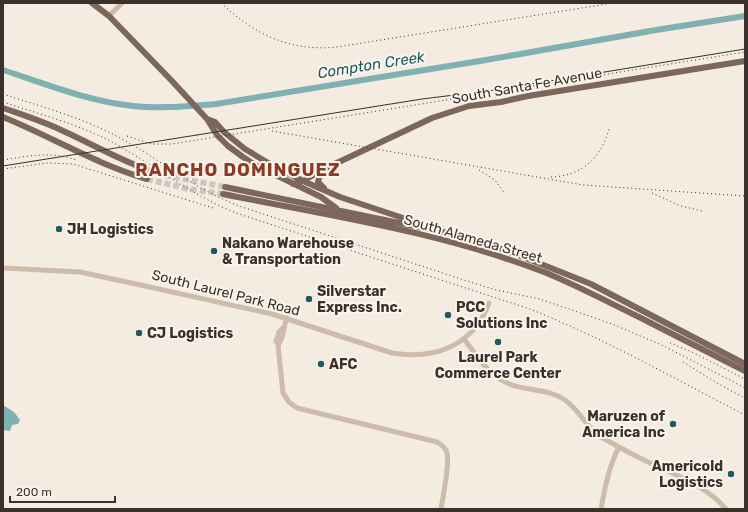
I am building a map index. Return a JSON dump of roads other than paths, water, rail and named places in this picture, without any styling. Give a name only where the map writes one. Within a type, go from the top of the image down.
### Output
[{"type":"main road","points":[[92,3],[109,16],[207,119],[217,135],[241,156],[255,165],[321,198],[351,220]]},
{"type":"main road","name":"South Santa Fe Avenue","points":[[293,184],[303,181],[322,170],[422,122],[468,106],[501,102],[535,94],[745,61]]},
{"type":"main road","points":[[3,108],[60,129],[118,158],[148,170]]},
{"type":"main road","points":[[3,117],[108,166],[147,179]]},
{"type":"main road","points":[[207,119],[215,122],[224,132],[245,149],[303,181],[340,197],[401,216],[443,232]]},
{"type":"main road","points":[[241,156],[245,149]]},
{"type":"main road","points":[[270,164],[293,170],[322,170],[318,180],[319,184],[340,197]]},
{"type":"main road","name":"South Alameda Street","points":[[224,187],[443,232],[505,250],[591,284],[745,364]]},
{"type":"main road","name":"South Alameda Street","points":[[223,194],[440,239],[501,257],[544,272],[587,291],[745,371]]},
{"type":"street","points":[[109,16],[122,3]]},
{"type":"street","name":"South Laurel Park Road","points":[[3,268],[80,272],[268,313],[287,318],[392,354],[409,356],[425,355],[441,351],[464,339],[483,316],[489,303]]},
{"type":"street","points":[[287,318],[283,328],[283,335],[278,345],[284,393],[290,402],[297,408],[437,442],[445,447],[448,453],[441,509]]},
{"type":"street","points":[[464,339],[481,362],[497,377],[512,386],[546,392],[565,400],[592,430],[618,446],[705,490],[717,498],[726,509]]},
{"type":"street","points":[[601,509],[607,478],[618,446]]},
{"type":"water","points":[[3,405],[14,412],[20,420],[18,424],[12,425],[10,431],[3,430]]},
{"type":"waterway","name":"Compton Creek","points":[[3,70],[83,96],[116,104],[154,107],[195,106],[216,104],[486,60],[745,16]]},
{"type":"tunnel","points":[[148,170],[164,175],[225,187]]},
{"type":"tunnel","points":[[147,179],[189,189],[223,194]]},
{"type":"tram line","points":[[3,166],[422,99],[495,90],[745,49]]},
{"type":"railway","points":[[221,3],[246,24],[260,32],[288,43],[304,47],[320,48],[337,47],[613,3]]},
{"type":"railway","points":[[127,136],[151,144],[172,144],[745,52]]},
{"type":"railway","points":[[3,94],[63,113],[106,131],[130,143],[203,189],[239,206],[467,281],[496,290],[540,299],[612,324],[664,346],[745,388]]},
{"type":"railway","points":[[3,102],[86,130],[112,142],[204,198],[236,213],[527,308],[555,319],[637,358],[745,415]]},
{"type":"railway","points":[[551,177],[572,173],[589,164],[601,149],[609,129]]},
{"type":"railway","points":[[272,131],[583,185],[745,196]]},
{"type":"railway","points":[[3,160],[40,155],[67,157],[76,160]]},
{"type":"railway","points":[[3,169],[47,163],[73,164],[213,208]]},
{"type":"railway","points":[[479,170],[495,180],[505,194]]},
{"type":"railway","points":[[652,193],[681,206],[702,211]]},
{"type":"railway","points":[[670,343],[692,352],[745,379]]},
{"type":"railway","points":[[683,362],[745,398]]},
{"type":"place","name":"JH Logistics","points":[[59,229]]},
{"type":"place","name":"Nakano Warehouse & Transportation","points":[[214,251]]},
{"type":"place","name":"Silverstar Express Inc.","points":[[309,299]]},
{"type":"place","name":"PCC Solutions Inc","points":[[448,315]]},
{"type":"place","name":"CJ Logistics","points":[[139,333]]},
{"type":"place","name":"Laurel Park Commerce Center","points":[[498,342]]},
{"type":"place","name":"AFC","points":[[321,364]]},
{"type":"place","name":"Maruzen of America Inc","points":[[673,424]]},
{"type":"place","name":"Americold Logistics","points":[[731,474]]},
{"type":"district","name":"RANCHO DOMINGUEZ","points":[[238,170]]}]
